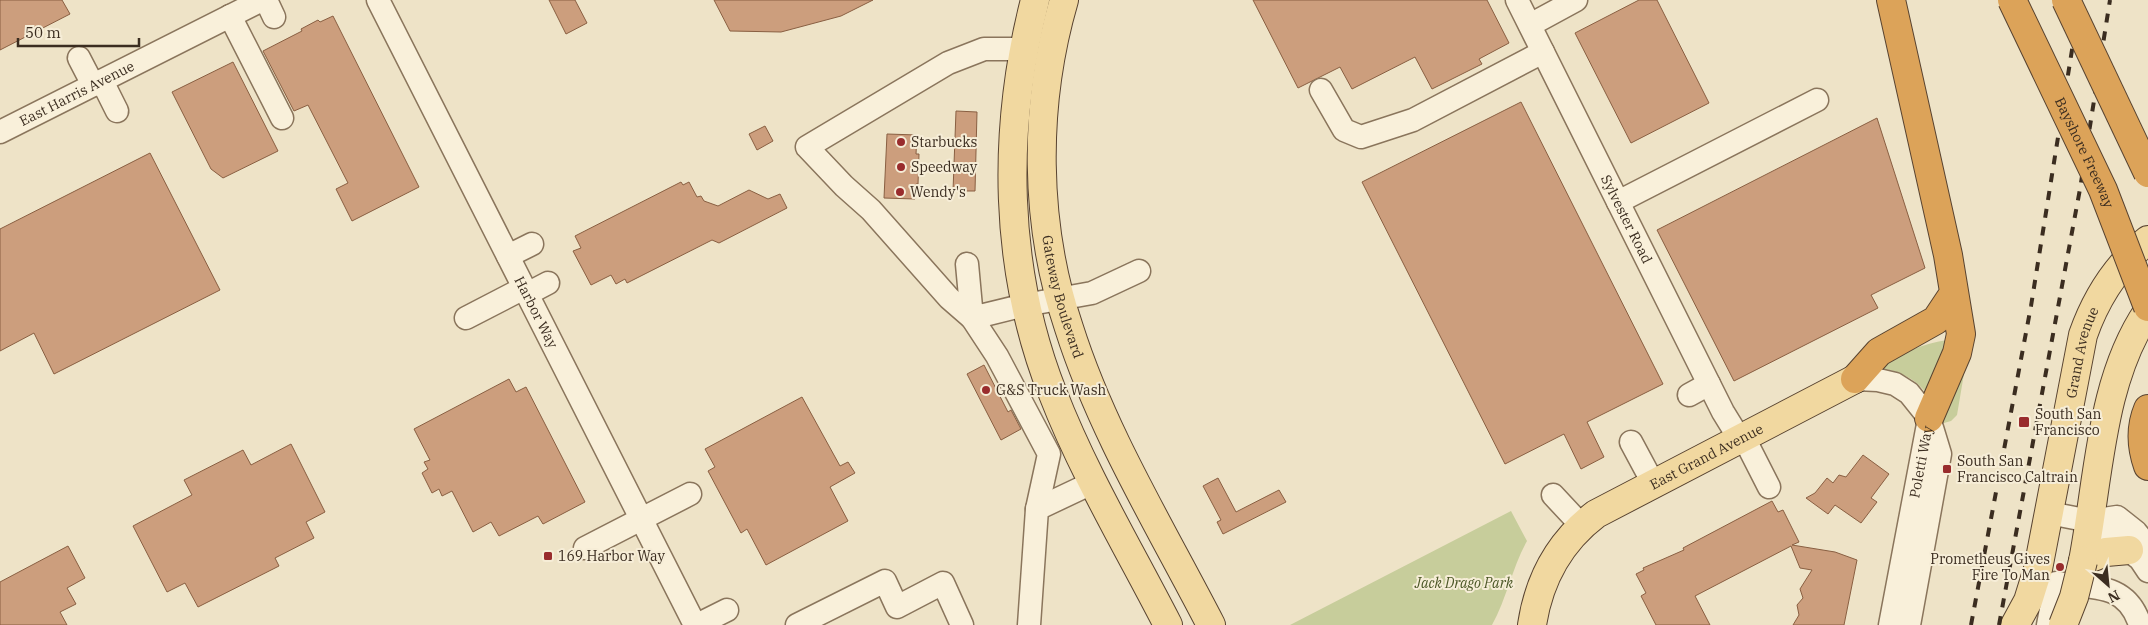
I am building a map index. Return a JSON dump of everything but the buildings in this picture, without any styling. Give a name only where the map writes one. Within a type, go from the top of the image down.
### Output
[{"type":"highway","points":[[1891,0],[1948,255],[1961,334],[1957,353],[1929,418]]},
{"type":"highway","name":"Bayshore Freeway","points":[[2012,0],[2099,181],[2148,309]]},
{"type":"highway","points":[[2066,0],[2148,173]]},
{"type":"highway","points":[[1855,379],[1879,352],[1936,320],[1954,293]]},
{"type":"highway","points":[[2148,408],[2142,424],[2142,439],[2148,466]]},
{"type":"main road","points":[[1036,0],[1024,49],[1015,100],[1011,165],[1015,232],[1025,305],[1052,393],[1094,482],[1167,624]]},
{"type":"main road","name":"Gateway Boulevard","points":[[1064,0],[1048,69],[1042,133],[1046,220],[1061,299],[1078,354],[1104,419],[1211,625]]},
{"type":"main road","name":"Grand Avenue","points":[[2015,625],[2034,585],[2071,389],[2089,317],[2098,299],[2120,267],[2148,240]]},
{"type":"main road","points":[[2063,625],[2074,598],[2083,561],[2109,408],[2118,371],[2132,335],[2148,309]]},
{"type":"main road","name":"East Grand Avenue","points":[[1532,625],[1545,575],[1564,546],[1581,526],[1613,503],[1855,379]]},
{"type":"main road","points":[[2083,561],[2106,552],[2139,548]]},
{"type":"street","name":"Harbor Way","points":[[378,0],[696,625]]},
{"type":"street","name":"Sylvester Road","points":[[1517,0],[1709,384],[1769,487]]},
{"type":"street","points":[[1530,25],[1576,0]]},
{"type":"street","name":"East Harris Avenue","points":[[0,132],[225,18],[267,6]]},
{"type":"street","points":[[225,18],[231,42]]},
{"type":"street","points":[[225,18],[282,118]]},
{"type":"street","points":[[1024,49],[984,50],[948,63],[807,148],[844,186],[871,210],[949,298],[972,318],[997,356],[1049,454],[1037,509],[1028,625]]},
{"type":"street","points":[[1321,90],[1344,130],[1361,137],[1413,120],[1543,52]]},
{"type":"street","points":[[79,58],[117,111]]},
{"type":"street","points":[[1618,202],[1817,100]]},
{"type":"street","points":[[508,256],[532,244]]},
{"type":"street","points":[[967,264],[972,318]]},
{"type":"street","points":[[972,318],[1025,305],[1092,293],[1140,271]]},
{"type":"street","points":[[466,318],[548,283]]},
{"type":"street","points":[[1855,379],[1878,380],[1895,384],[1917,401],[1929,418]]},
{"type":"street","points":[[1689,395],[1709,384]]},
{"type":"street","name":"Poletti Way","points":[[1890,625],[1929,418]]},
{"type":"street","name":"Poletti Way","points":[[1909,625],[1940,454],[1929,418]]},
{"type":"street","points":[[1631,442],[1653,482]]},
{"type":"street","points":[[1037,509],[1094,482]]},
{"type":"street","points":[[585,548],[690,494]]},
{"type":"street","points":[[1553,495],[1581,526]]},
{"type":"street","points":[[2049,513],[2090,521],[2139,548],[2140,559],[2148,571]]},
{"type":"street","points":[[797,625],[830,618],[885,580],[897,607],[943,584],[962,625]]},
{"type":"street","points":[[2048,625],[2056,583],[2104,588],[2118,593],[2133,607],[2140,625]]},
{"type":"street","points":[[696,625],[727,610]]},
{"type":"green space","points":[[1948,340],[1927,394],[1906,376],[1880,368],[1912,350]]},
{"type":"green space","points":[[1968,350],[1957,415],[1951,421],[1944,423],[1937,419]]},
{"type":"green space","name":"Jack Drago Park","points":[[1511,511],[1527,541],[1492,625],[1290,625]]},
{"type":"railway","points":[[1971,625],[2031,306],[2080,0]]},
{"type":"railway","points":[[1999,625],[2080,189],[2110,0]]},
{"type":"place","name":"Starbucks","points":[[901,142]]},
{"type":"place","name":"Speedway","points":[[901,167]]},
{"type":"place","name":"Wendy's","points":[[900,192]]},
{"type":"place","name":"G&S Truck Wash","points":[[986,390]]},
{"type":"place","name":"South San Francisco","points":[[2024,422]]},
{"type":"place","name":"South San Francisco Caltrain","points":[[1947,469]]},
{"type":"place","name":"169 Harbor Way","points":[[548,556]]},
{"type":"place","name":"Prometheus Gives Fire To Man","points":[[2060,567]]}]
